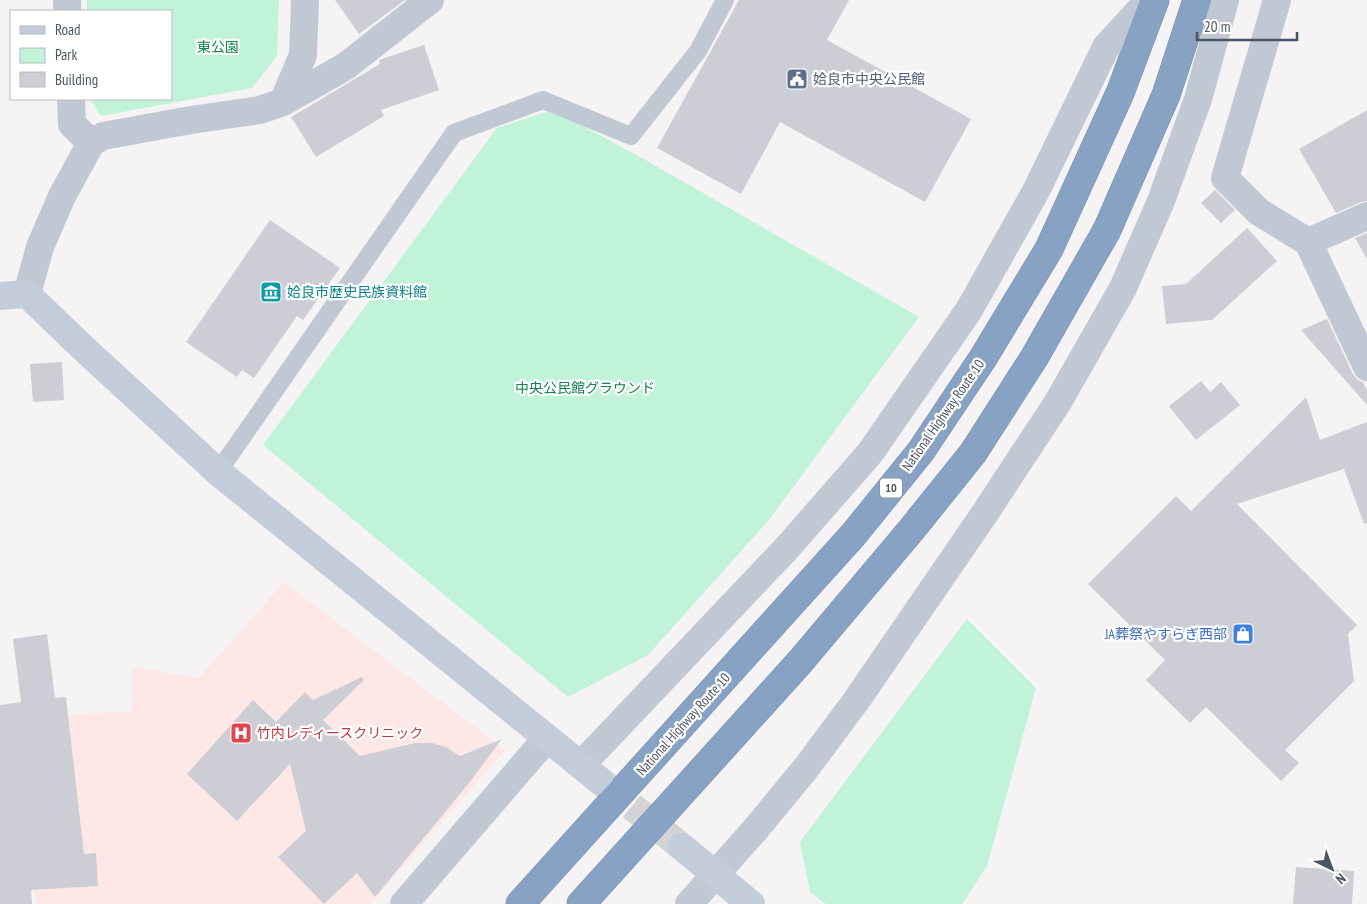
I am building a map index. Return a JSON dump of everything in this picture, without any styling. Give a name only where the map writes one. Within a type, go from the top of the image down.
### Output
[{"type":"highway","name":"National Highway Route 10","points":[[520,904],[854,534],[921,451],[983,358],[1049,249],[1120,93],[1155,0]]},
{"type":"highway","points":[[580,904],[799,663],[912,529],[973,453],[1034,358],[1107,230],[1166,95],[1197,0]]},
{"type":"street","points":[[283,102],[302,55],[305,0]]},
{"type":"street","points":[[27,294],[40,247],[62,196],[91,143],[103,136],[260,110],[283,102],[346,66],[430,0]]},
{"type":"street","points":[[0,296],[27,294],[218,472],[590,772],[870,453],[969,310],[1036,191],[1106,48],[1149,0]]},
{"type":"street","points":[[689,904],[716,875],[806,768],[856,700],[985,514],[1062,394],[1123,288],[1161,201],[1198,99],[1225,0]]},
{"type":"street","points":[[1277,0],[1225,178],[1259,212],[1308,242],[1367,367]]},
{"type":"street","points":[[71,100],[72,124],[91,143]]},
{"type":"street","points":[[1308,242],[1367,216]]},
{"type":"street","points":[[404,904],[547,738]]},
{"type":"street","points":[[682,847],[752,904]]},
{"type":"lane","points":[[218,472],[454,133],[543,100],[631,136],[698,51],[725,0]]},
{"type":"shaded area","name":"竹内レディースクリニック","points":[[284,582],[505,750],[370,904],[36,904],[0,716],[131,712],[133,667],[199,678]]},
{"type":"green space","name":"東公園","points":[[87,0],[279,0],[277,56],[252,88],[101,116],[91,100],[172,100],[172,10],[87,10]]},
{"type":"green space","name":"中央公民館グラウンド","points":[[553,110],[642,158],[919,317],[768,521],[648,655],[568,697],[263,445],[497,128]]},
{"type":"green space","points":[[967,619],[1036,688],[987,866],[962,904],[826,904],[810,892],[800,842]]},
{"type":"building","points":[[335,0],[405,0],[359,34]]},
{"type":"building","name":"姶良市中央公民館","points":[[739,0],[849,0],[827,40],[971,119],[925,202],[780,122],[741,194],[657,148]]},
{"type":"building","points":[[424,45],[439,90],[381,110],[384,116],[316,157],[291,117],[380,64],[379,60]]},
{"type":"building","points":[[1367,110],[1367,201],[1336,213],[1299,149]]},
{"type":"building","points":[[1215,190],[1235,210],[1221,223],[1201,203]]},
{"type":"building","name":"姶良市歴史民族資料館","points":[[270,220],[340,268],[303,320],[297,316],[254,378],[242,370],[237,377],[186,342]]},
{"type":"building","points":[[1247,228],[1277,261],[1212,320],[1166,324],[1162,286],[1186,284]]},
{"type":"building","points":[[1367,233],[1367,259],[1355,238]]},
{"type":"building","points":[[1327,319],[1353,374],[1358,380],[1363,382],[1367,391],[1367,405],[1301,330]]},
{"type":"building","points":[[62,362],[64,400],[33,402],[30,364]]},
{"type":"building","points":[[1201,381],[1210,392],[1221,382],[1240,405],[1196,440],[1169,406]]},
{"type":"building","name":"JA葬祭やすらぎ西部","points":[[1306,397],[1320,440],[1367,422],[1367,523],[1364,524],[1344,469],[1237,504],[1357,625],[1348,634],[1354,681],[1285,750],[1299,763],[1281,781],[1206,707],[1190,723],[1146,680],[1165,660],[1088,584],[1176,496],[1191,511]]},
{"type":"building","points":[[47,634],[55,698],[66,697],[84,854],[96,853],[98,886],[31,890],[32,904],[0,904],[0,705],[21,702],[13,639]]},
{"type":"building","name":"竹内レディースクリニック","points":[[362,677],[364,680],[323,720],[360,756],[415,743],[432,743],[446,747],[460,756],[502,739],[469,783],[375,897],[357,873],[324,904],[278,857],[306,831],[290,764],[237,821],[187,774],[253,700],[276,722],[305,692],[313,700]]},
{"type":"building","points":[[1296,867],[1354,871],[1352,904],[1293,904]]},
{"type":"tunnel","points":[[599,780],[682,847]]},
{"type":"place","name":"姶良市中央公民館","points":[[797,79]]},
{"type":"place","name":"姶良市歴史民族資料館","points":[[271,292]]},
{"type":"place","name":"JA葬祭やすらぎ西部","points":[[1243,634]]},
{"type":"place","name":"竹内レディースクリニック","points":[[241,733]]}]
